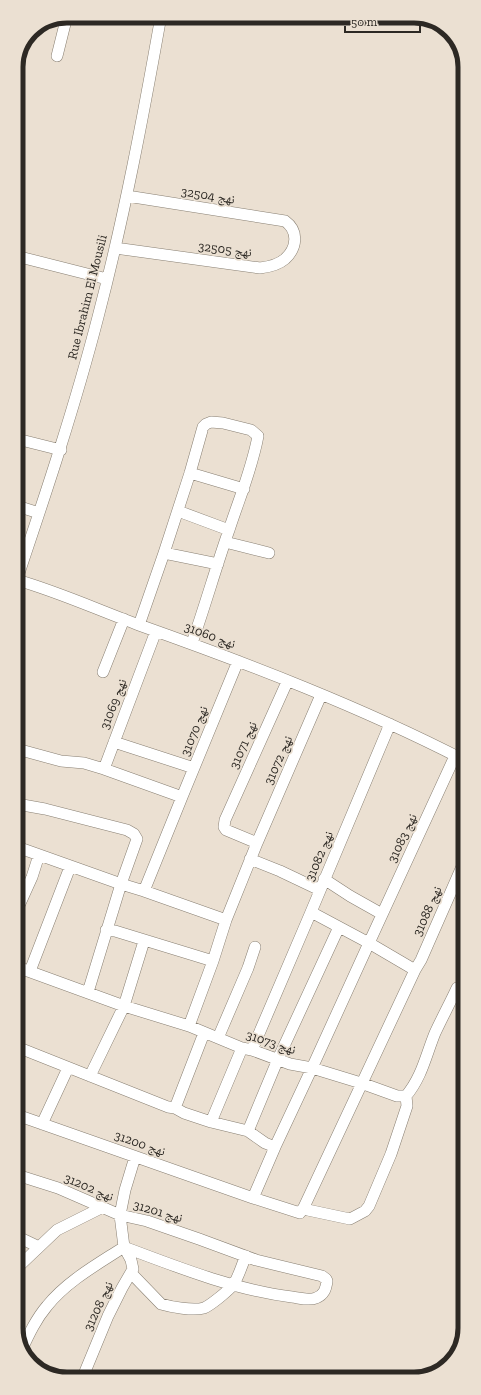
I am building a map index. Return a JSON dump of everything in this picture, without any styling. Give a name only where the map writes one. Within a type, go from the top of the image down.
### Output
[{"type":"street","points":[[57,56],[65,23]]},
{"type":"street","name":"Rue Ibrahim El Mousili","points":[[23,562],[61,450],[98,317],[127,196],[161,23]]},
{"type":"street","name":"نهج 32504","points":[[127,196],[285,221]]},
{"type":"street","name":"نهج 32505","points":[[114,248],[260,268],[271,266],[284,260],[291,252],[295,242],[295,234],[291,225],[285,221]]},
{"type":"street","points":[[23,258],[107,279]]},
{"type":"street","points":[[139,625],[178,511],[203,427],[211,422],[223,423],[251,430],[258,436],[244,489],[192,644]]},
{"type":"street","points":[[23,440],[61,450]]},
{"type":"street","points":[[190,473],[244,489]]},
{"type":"street","points":[[23,508],[39,513]]},
{"type":"street","points":[[178,511],[229,530]]},
{"type":"street","points":[[225,542],[269,553]]},
{"type":"street","points":[[164,553],[218,564]]},
{"type":"street","name":"نهج 31060","points":[[23,582],[238,661],[390,724],[458,757]]},
{"type":"street","points":[[103,672],[124,619]]},
{"type":"street","name":"نهج 31069","points":[[104,769],[156,631]]},
{"type":"street","name":"نهج 31070","points":[[144,891],[238,661]]},
{"type":"street","name":"نهج 31071","points":[[259,840],[226,830],[224,827],[225,820],[287,682]]},
{"type":"street","name":"نهج 31072","points":[[189,1026],[213,961],[226,920],[250,859],[321,695]]},
{"type":"street","name":"نهج 31082","points":[[211,1122],[311,912],[390,724]]},
{"type":"street","points":[[114,742],[194,768]]},
{"type":"street","points":[[23,751],[61,761],[84,763],[182,797]]},
{"type":"street","name":"نهج 31083","points":[[276,1146],[382,914],[458,762]]},
{"type":"street","points":[[23,805],[45,809],[127,830],[134,834],[137,839],[106,930],[88,992]]},
{"type":"street","points":[[23,849],[70,867],[226,920]]},
{"type":"street","points":[[23,897],[39,855]]},
{"type":"street","points":[[250,859],[320,890]]},
{"type":"street","points":[[30,971],[70,867]]},
{"type":"street","name":"نهج 31088","points":[[301,1211],[421,960],[458,876]]},
{"type":"street","points":[[324,879],[382,914]]},
{"type":"street","points":[[311,912],[339,927],[371,938],[415,970]]},
{"type":"street","points":[[248,1131],[278,1060],[339,927]]},
{"type":"street","points":[[106,930],[115,931],[213,961]]},
{"type":"street","points":[[90,1076],[124,1006],[144,941]]},
{"type":"street","points":[[218,1038],[248,968],[255,947]]},
{"type":"street","name":"نهج 31073","points":[[23,969],[124,1006],[189,1026],[204,1033],[290,1064],[312,1068],[397,1096],[406,1096]]},
{"type":"street","points":[[406,1096],[414,1086],[435,1034],[457,988]]},
{"type":"street","points":[[175,1108],[204,1033]]},
{"type":"street","points":[[23,1049],[168,1107],[175,1108],[184,1113],[211,1122],[248,1131],[265,1143],[276,1146],[253,1198]]},
{"type":"street","points":[[42,1124],[68,1068]]},
{"type":"street","name":"نهج 31200","points":[[23,1117],[253,1198],[301,1211],[350,1219],[365,1211],[369,1206],[391,1154],[407,1106],[406,1096]]},
{"type":"street","name":"نهج 31201","points":[[136,1157],[125,1190],[120,1215],[147,1221],[282,1267],[322,1276],[327,1281],[325,1291],[322,1295],[316,1298],[308,1299],[266,1294],[234,1284]]},
{"type":"street","name":"نهج 31202","points":[[23,1177],[58,1188],[120,1215],[124,1246]]},
{"type":"street","points":[[23,1263],[57,1230],[103,1207]]},
{"type":"street","points":[[23,1239],[39,1247]]},
{"type":"street","points":[[25,1343],[36,1322],[48,1305],[61,1292],[124,1246]]},
{"type":"street","points":[[124,1246],[131,1260],[133,1269],[131,1273],[161,1304],[185,1308],[204,1308],[213,1302],[234,1284],[246,1256]]},
{"type":"street","points":[[124,1246],[208,1277],[234,1284]]},
{"type":"street","name":"نهج 31208","points":[[85,1372],[112,1309],[131,1273]]}]
